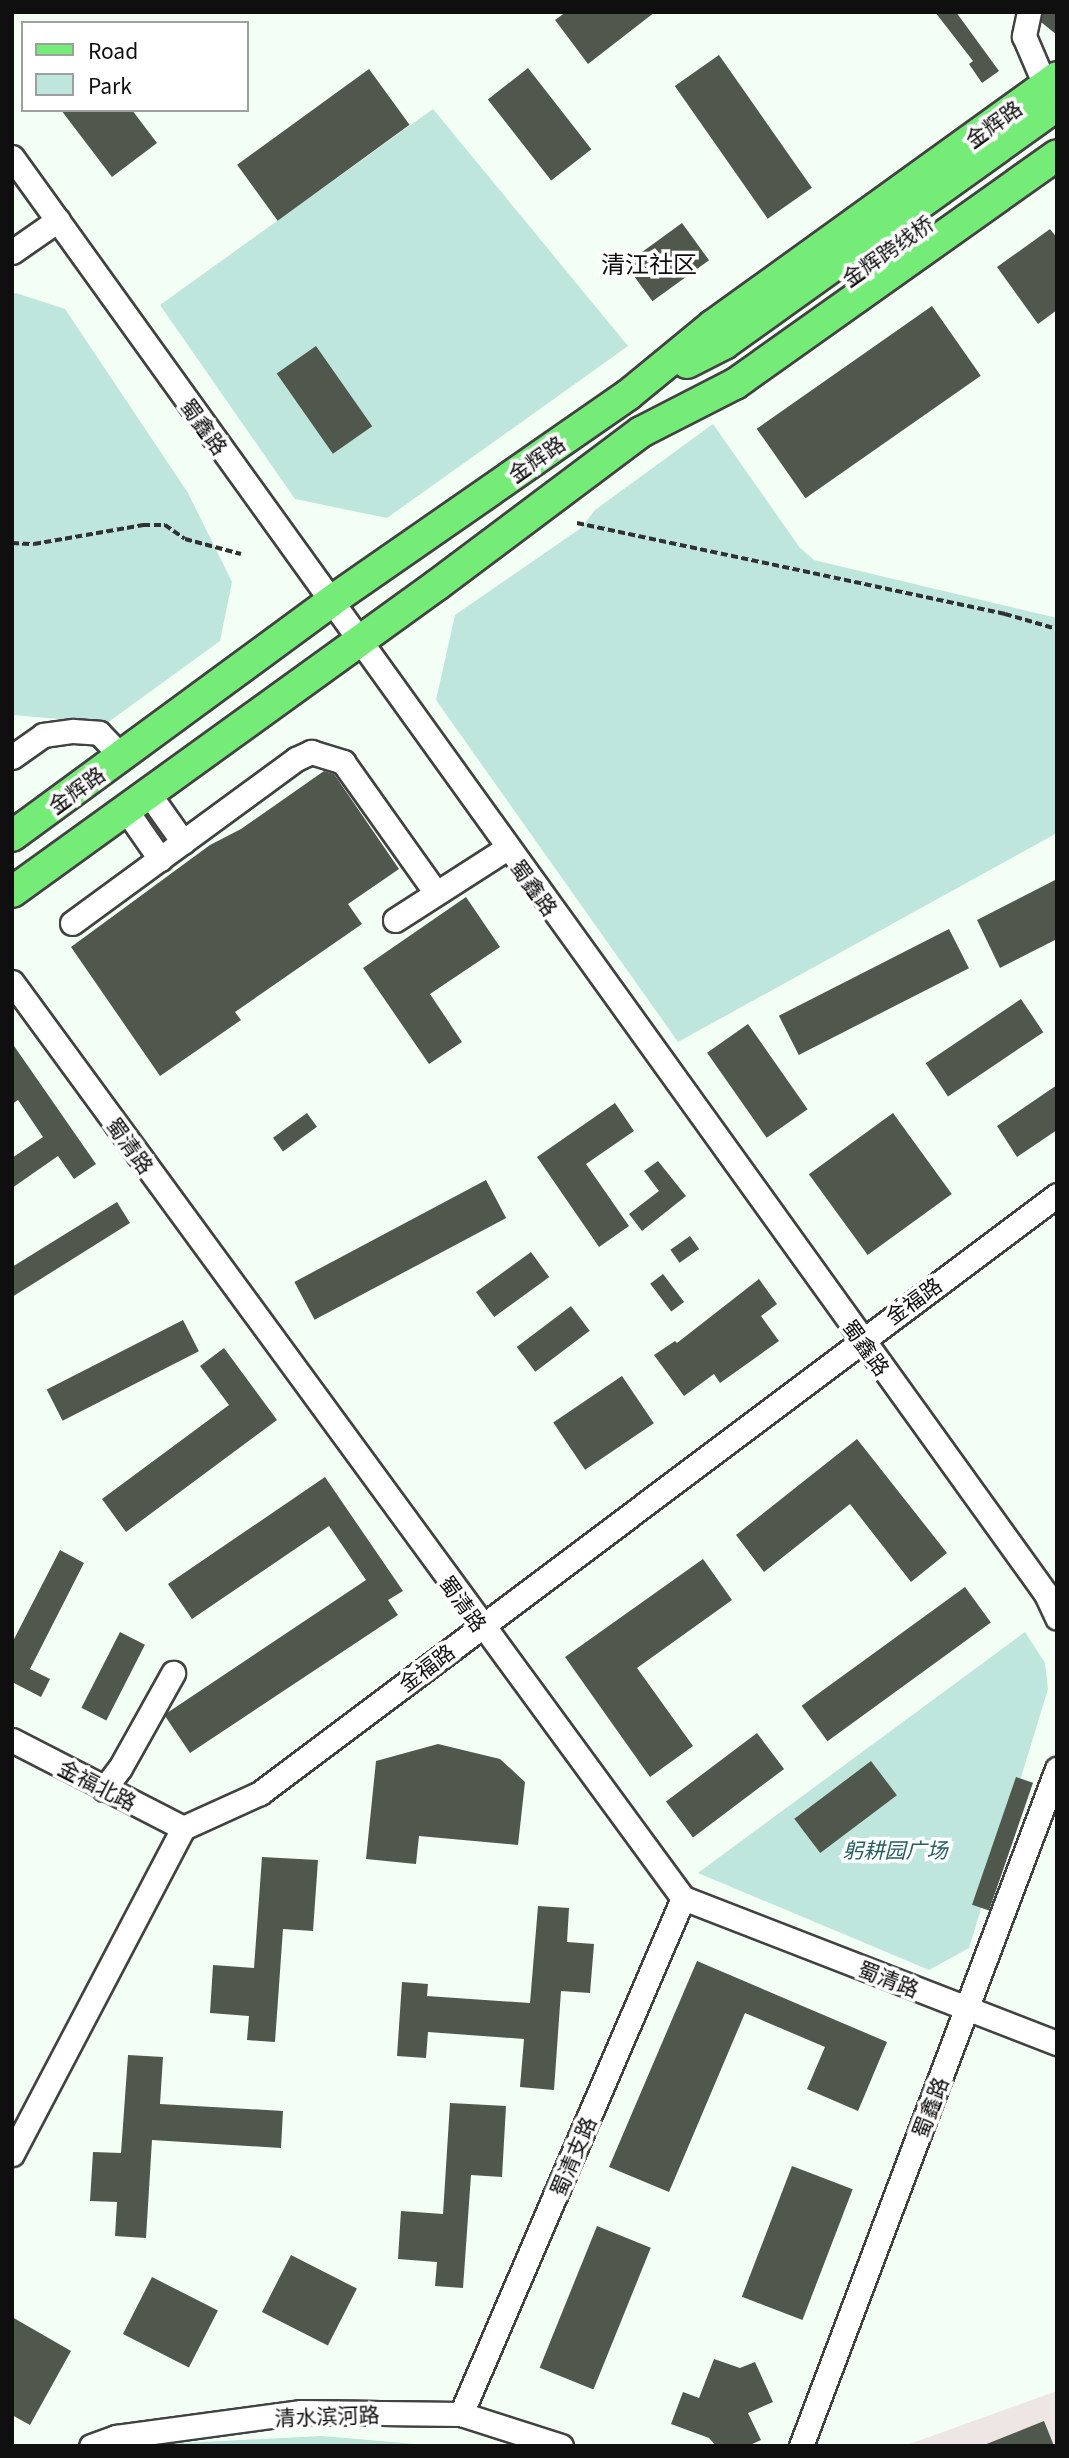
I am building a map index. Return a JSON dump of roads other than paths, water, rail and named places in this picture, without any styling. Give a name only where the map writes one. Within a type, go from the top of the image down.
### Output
[{"type":"main road","name":"金辉跨线桥","points":[[721,357],[1053,89]]},
{"type":"main road","name":"金辉路","points":[[12,836],[330,602],[628,395],[712,326],[1053,89]]},
{"type":"main road","name":"金辉跨线桥","points":[[721,357],[1057,131]]},
{"type":"main road","name":"金辉路","points":[[12,892],[359,642],[642,432],[735,384],[1057,155]]},
{"type":"main road","points":[[628,395],[721,357]]},
{"type":"main road","points":[[642,432],[721,357]]},
{"type":"main road","points":[[121,756],[137,802]]},
{"type":"street","points":[[1028,12],[1024,36],[1053,89]]},
{"type":"street","name":"蜀鑫路","points":[[12,157],[1046,1594],[1057,1618]]},
{"type":"street","points":[[12,252],[58,220]]},
{"type":"street","points":[[12,757],[43,735],[74,731],[99,733],[121,756]]},
{"type":"street","points":[[72,923],[296,759],[311,752],[322,753],[342,762],[436,893]]},
{"type":"street","points":[[137,802],[183,842]]},
{"type":"street","points":[[137,802],[160,859]]},
{"type":"street","points":[[395,920],[507,848]]},
{"type":"street","name":"蜀清路","points":[[12,982],[481,1626],[683,1898],[1057,2043]]},
{"type":"street","name":"金福路","points":[[183,1828],[260,1793],[861,1339],[1057,1195]]},
{"type":"street","points":[[104,1789],[120,1768],[173,1673]]},
{"type":"street","name":"金福北路","points":[[12,1740],[183,1828]]},
{"type":"street","name":"蜀鑫路","points":[[801,2446],[1057,1769]]},
{"type":"street","points":[[12,2154],[183,1828]]},
{"type":"street","name":"蜀清支路","points":[[461,2414],[683,1898]]},
{"type":"street","name":"清水滨河路","points":[[90,2446],[116,2437],[301,2412],[461,2414],[561,2446]]},
{"type":"district","name":"清江社区","points":[[649,263]]},
{"type":"park label","name":"躬耕园广场","points":[[895,1849]]}]
